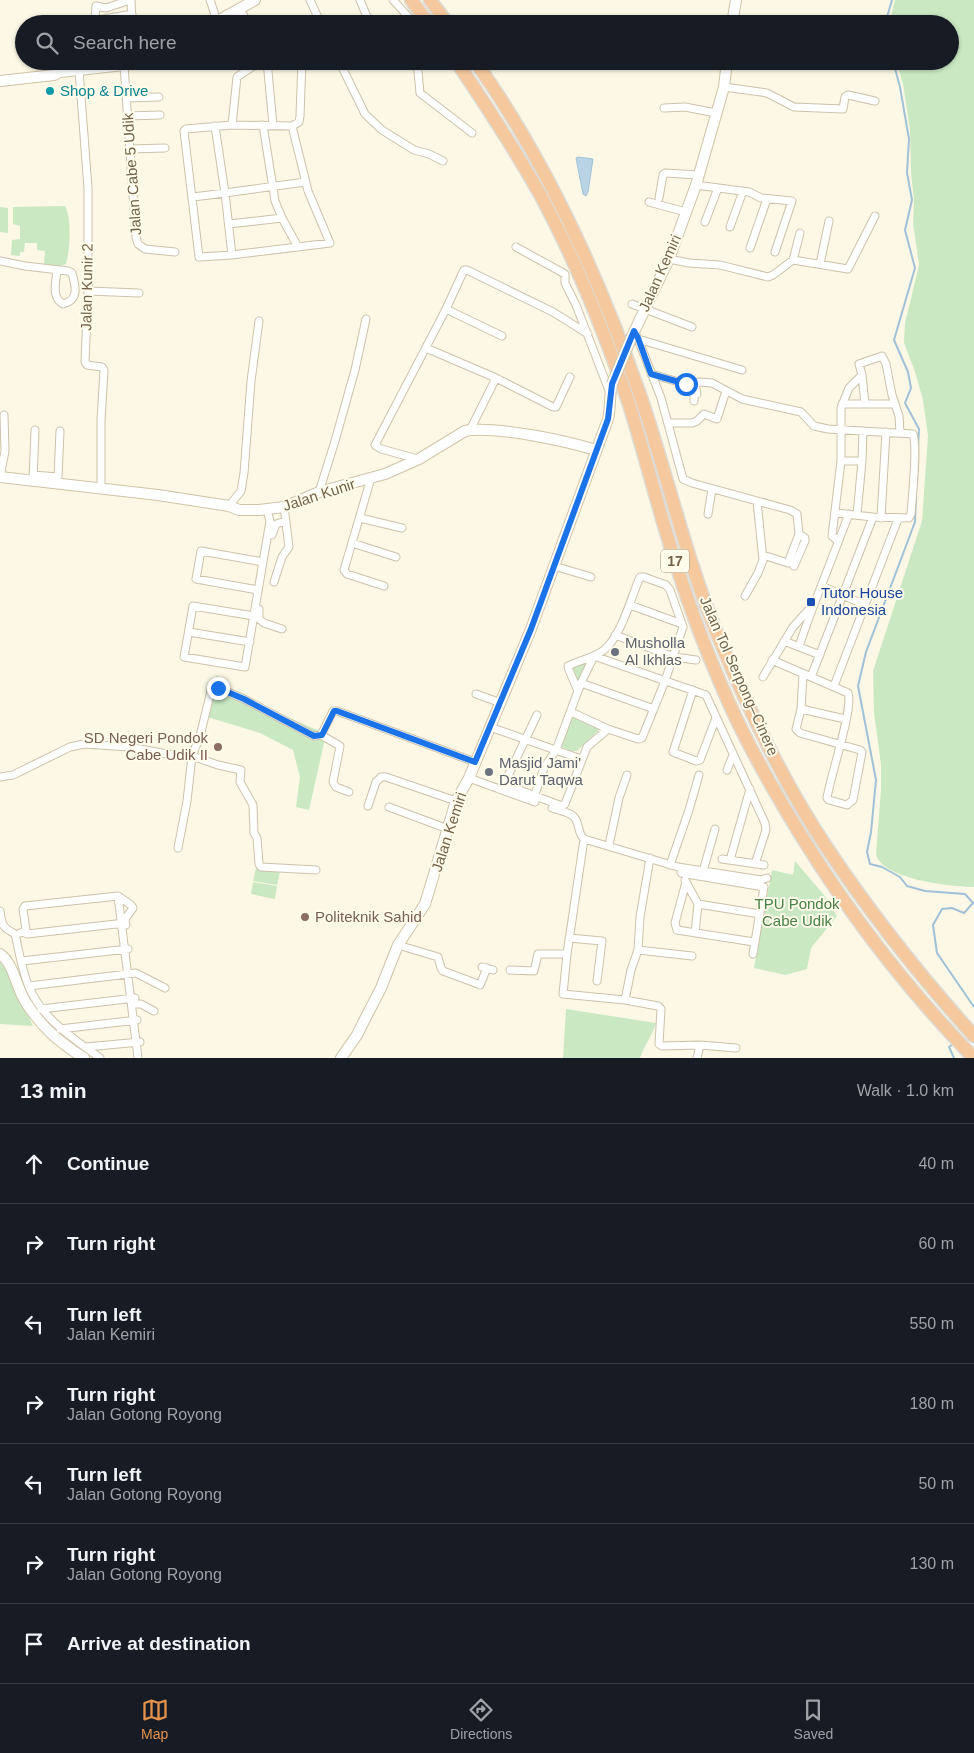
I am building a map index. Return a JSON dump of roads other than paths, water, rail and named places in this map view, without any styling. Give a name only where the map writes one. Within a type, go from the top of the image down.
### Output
[{"type":"highway","points":[[410,0],[422,15]]},
{"type":"highway","points":[[430,0],[441,15]]},
{"type":"highway","name":"Jalan Tol Serpong–Cinere","points":[[462,70],[514,150],[542,198],[591,304],[627,400],[677,569],[703,641],[730,706],[768,779],[812,855],[913,992],[974,1058]]},
{"type":"highway","name":"Jalan Tol Serpong–Cinere","points":[[481,70],[528,143],[560,202],[598,284],[641,397],[692,567],[718,635],[747,702],[783,775],[826,847],[864,901],[928,983],[970,1032]]},
{"type":"street","points":[[95,15],[96,6],[106,8],[130,0],[132,14],[126,15]]},
{"type":"street","points":[[210,0],[213,15]]},
{"type":"street","points":[[227,15],[255,0]]},
{"type":"street","points":[[310,0],[317,15]]},
{"type":"street","points":[[360,0],[366,15]]},
{"type":"street","points":[[393,0],[406,15]]},
{"type":"street","points":[[734,15],[736,0]]},
{"type":"street","points":[[236,10],[238,15]]},
{"type":"street","points":[[236,10],[240,15]]},
{"type":"street","points":[[0,76],[51,70],[60,72],[80,70]]},
{"type":"street","name":"Jalan Kunir 2","points":[[80,70],[88,188],[88,290],[85,362],[87,365],[102,367],[104,370],[101,421],[101,489]]},
{"type":"street","name":"Jalan Cabe 5 Udik","points":[[124,70],[136,237],[138,244],[145,249],[175,252]]},
{"type":"street","points":[[232,125],[237,77],[248,70]]},
{"type":"street","points":[[268,70],[273,124]]},
{"type":"street","points":[[292,126],[305,182],[330,242],[329,244],[199,257],[184,131],[232,125],[273,124],[292,126],[299,122],[302,70]]},
{"type":"street","points":[[344,70],[365,114],[382,130],[414,150],[429,154],[443,161]]},
{"type":"street","points":[[418,70],[420,93],[472,134]]},
{"type":"street","name":"Jalan Kemiri","points":[[341,1058],[357,1035],[369,1012],[398,945],[425,904],[456,801],[469,778],[531,629],[608,419],[611,389],[635,335],[644,309],[669,259],[686,212],[724,87],[726,70]]},
{"type":"street","points":[[0,81],[54,75],[60,72]]},
{"type":"street","points":[[724,87],[767,93],[798,108],[843,109],[845,97],[848,95],[875,101]]},
{"type":"street","points":[[127,98],[159,97]]},
{"type":"street","points":[[664,108],[685,107],[716,113]]},
{"type":"street","points":[[128,116],[160,116]]},
{"type":"street","points":[[263,125],[272,187],[282,218],[298,246]]},
{"type":"street","points":[[215,126],[232,255]]},
{"type":"street","points":[[130,150],[165,148]]},
{"type":"street","points":[[659,198],[665,173],[697,180],[718,188],[749,192],[761,198],[792,201],[775,252]]},
{"type":"street","points":[[193,197],[305,182]]},
{"type":"street","points":[[705,222],[718,188]]},
{"type":"street","points":[[730,227],[743,191]]},
{"type":"street","points":[[750,248],[767,199]]},
{"type":"street","points":[[649,202],[686,212]]},
{"type":"street","points":[[793,260],[849,268],[874,216]]},
{"type":"street","points":[[229,224],[282,218]]},
{"type":"street","points":[[820,264],[829,221]]},
{"type":"street","points":[[669,259],[689,263],[720,265],[768,277],[793,260],[800,233]]},
{"type":"street","points":[[516,247],[565,274],[565,283],[576,304],[611,389]]},
{"type":"street","points":[[0,261],[25,266],[68,270],[72,273],[75,290],[74,297],[70,302],[63,304],[58,301],[55,295],[56,270]]},
{"type":"street","points":[[419,459],[380,449],[375,445],[446,309],[463,272],[468,270],[552,312],[588,334]]},
{"type":"street","points":[[88,290],[139,293]]},
{"type":"street","points":[[632,304],[692,327]]},
{"type":"street","points":[[446,309],[502,336]]},
{"type":"street","points":[[319,492],[355,370],[366,319]]},
{"type":"street","points":[[228,506],[241,491],[244,473],[250,380],[259,321]]},
{"type":"street","points":[[635,335],[709,356]]},
{"type":"street","points":[[635,335],[742,370]]},
{"type":"street","points":[[635,335],[668,423],[683,479],[686,482],[797,514],[799,534],[788,563],[763,555]]},
{"type":"street","points":[[426,348],[496,378],[554,407],[570,377]]},
{"type":"street","points":[[865,404],[859,364],[882,356],[886,364],[894,404],[899,416],[900,433]]},
{"type":"street","points":[[651,374],[686,384],[712,382],[746,401],[801,412],[814,426],[842,430],[913,434],[914,463],[911,514],[909,518],[881,518],[836,512]]},
{"type":"street","points":[[838,541],[832,536],[841,461],[842,430],[840,416],[842,404],[852,384],[862,375]]},
{"type":"street","points":[[496,378],[470,430],[509,432],[567,442],[596,450]]},
{"type":"street","points":[[694,401],[694,394],[696,394],[695,383]]},
{"type":"street","points":[[668,423],[692,423],[704,414],[718,419],[726,391]]},
{"type":"street","points":[[842,404],[894,404]]},
{"type":"street","points":[[0,477],[5,451],[4,415]]},
{"type":"street","points":[[35,430],[33,478],[58,477],[60,431]]},
{"type":"street","name":"Jalan Kunir","points":[[0,477],[33,478],[101,489],[158,495],[228,506],[239,510],[267,510],[284,507],[319,492],[385,474],[419,459],[470,430]]},
{"type":"street","points":[[857,515],[863,430]]},
{"type":"street","points":[[881,518],[886,432]]},
{"type":"street","points":[[841,461],[862,461]]},
{"type":"street","points":[[371,478],[344,566],[344,572],[384,586]]},
{"type":"street","points":[[708,514],[712,489]]},
{"type":"street","points":[[745,596],[762,566],[763,555],[757,501]]},
{"type":"street","points":[[274,582],[282,557],[289,547],[284,507]]},
{"type":"street","points":[[254,616],[193,606],[184,657],[245,667],[250,642],[270,521],[267,510]]},
{"type":"street","points":[[799,646],[849,514]]},
{"type":"street","points":[[811,677],[873,517]]},
{"type":"street","points":[[360,518],[402,528]]},
{"type":"street","points":[[834,686],[898,519]]},
{"type":"street","points":[[282,628],[264,623],[258,617],[274,527],[276,524],[286,521]]},
{"type":"street","points":[[794,566],[805,541],[805,538],[799,534]]},
{"type":"street","points":[[352,543],[396,557]]},
{"type":"street","points":[[258,590],[196,579],[201,551],[263,562]]},
{"type":"street","points":[[554,566],[591,577]]},
{"type":"street","points":[[571,712],[608,729],[638,739],[642,738],[674,657],[683,627],[670,590],[666,585],[644,577],[639,578],[630,605],[607,647],[594,656],[568,666],[578,692]]},
{"type":"street","points":[[822,586],[865,605]]},
{"type":"street","points":[[763,677],[793,626],[814,604]]},
{"type":"street","points":[[630,605],[682,624]]},
{"type":"street","points":[[189,632],[250,642]]},
{"type":"street","points":[[615,634],[674,657],[696,660]]},
{"type":"street","points":[[784,641],[820,655]]},
{"type":"street","points":[[594,656],[706,695],[765,823],[766,830],[755,864]]},
{"type":"street","points":[[534,797],[544,768],[556,750],[581,683],[594,656]]},
{"type":"street","points":[[772,660],[848,693],[850,706],[845,719],[840,744],[827,798],[848,805],[853,800],[862,755],[860,750],[840,744],[797,732],[803,674]]},
{"type":"street","points":[[581,683],[654,709]]},
{"type":"street","points":[[178,848],[187,802],[192,756],[200,736],[211,691],[218,688],[244,699],[314,736],[322,735],[340,746],[333,782],[336,787],[349,792]]},
{"type":"street","points":[[693,690],[672,752],[696,761],[700,760],[716,718]]},
{"type":"street","points":[[476,694],[500,703]]},
{"type":"street","points":[[800,709],[845,719]]},
{"type":"street","points":[[322,735],[334,711],[337,711],[475,762]]},
{"type":"street","points":[[537,715],[524,739],[506,780],[506,785],[560,806],[564,805],[581,758],[591,742],[608,729]]},
{"type":"street","points":[[490,727],[581,758]]},
{"type":"street","points":[[0,776],[12,775],[70,747],[84,744],[129,747],[187,758],[192,756],[218,765],[241,770],[240,782],[252,802],[254,833],[258,838],[259,864],[261,867],[316,870]]},
{"type":"street","points":[[727,770],[733,755]]},
{"type":"street","points":[[609,845],[626,775]]},
{"type":"street","points":[[695,933],[698,904],[677,868],[699,775]]},
{"type":"street","points":[[368,806],[376,782],[381,777],[419,787],[456,801]]},
{"type":"street","points":[[469,778],[572,815],[576,818],[581,836],[584,839],[609,845],[677,868],[762,886],[764,890],[753,954]]},
{"type":"street","points":[[750,789],[726,859],[764,865]]},
{"type":"street","points":[[389,807],[448,829]]},
{"type":"street","points":[[703,871],[714,829]]},
{"type":"street","points":[[584,839],[569,938],[564,994],[624,1000],[660,1007],[658,1041],[660,1045],[700,1045],[736,1048]]},
{"type":"street","points":[[624,1000],[638,950],[640,917],[650,858]]},
{"type":"street","points":[[677,868],[761,880],[767,878]]},
{"type":"street","points":[[686,882],[675,926],[677,930],[754,942]]},
{"type":"street","points":[[118,896],[134,1000],[139,1058]]},
{"type":"street","points":[[118,896],[133,908],[123,921],[26,934],[25,931],[23,909],[25,906],[118,896]]},
{"type":"street","points":[[698,904],[760,914]]},
{"type":"street","points":[[0,911],[2,924],[5,929],[15,934],[25,931]]},
{"type":"street","points":[[15,934],[29,986],[41,1009],[85,1053]]},
{"type":"street","points":[[569,938],[602,940],[597,982]]},
{"type":"street","points":[[398,945],[438,957],[443,971],[480,985],[487,968]]},
{"type":"street","points":[[22,961],[127,949]]},
{"type":"street","points":[[638,950],[692,956]]},
{"type":"street","points":[[510,970],[534,971],[537,955],[540,953],[567,954]]},
{"type":"street","points":[[0,954],[9,964],[24,999],[38,1021],[46,1029],[85,1053],[100,1058]]},
{"type":"street","points":[[0,958],[6,966],[21,1001],[33,1022],[41,1031],[76,1058]]},
{"type":"street","points":[[29,986],[139,974],[165,988]]},
{"type":"street","points":[[41,1009],[134,1000],[154,1011]]},
{"type":"street","points":[[60,1029],[135,1020]]},
{"type":"street","points":[[85,1053],[138,1042]]},
{"type":"street","points":[[697,1058],[700,1045]]},
{"type":"water","points":[[576,158],[593,159],[586,196],[583,194]]},
{"type":"waterway","points":[[888,15],[892,0]]},
{"type":"waterway","points":[[895,70],[909,139],[907,173],[912,200],[905,230],[915,268],[894,340],[908,372],[911,388],[905,403],[919,429],[918,448]]},
{"type":"waterway","points":[[916,498],[915,522],[866,652],[858,686],[876,780],[867,852],[870,864],[882,867],[900,877],[907,886],[925,891],[965,894],[973,903],[964,913],[952,908],[942,909],[933,925],[937,953],[974,1007]]},
{"type":"waterway","points":[[953,1044],[949,1047],[954,1058]]},
{"type":"place","name":"Shop & Drive","points":[[50,91]]},
{"type":"place","name":"Tutor House Indonesia","points":[[811,602]]},
{"type":"place","name":"Musholla Al Ikhlas","points":[[615,652]]},
{"type":"place","name":"SD Negeri Pondok Cabe Udik II","points":[[218,747]]},
{"type":"place","name":"Masjid Jami' Darut Taqwa","points":[[489,772]]},
{"type":"place","name":"Politeknik Sahid","points":[[305,917]]},
{"type":"park label","name":"TPU Pondok Cabe Udik","points":[[797,912]]}]
